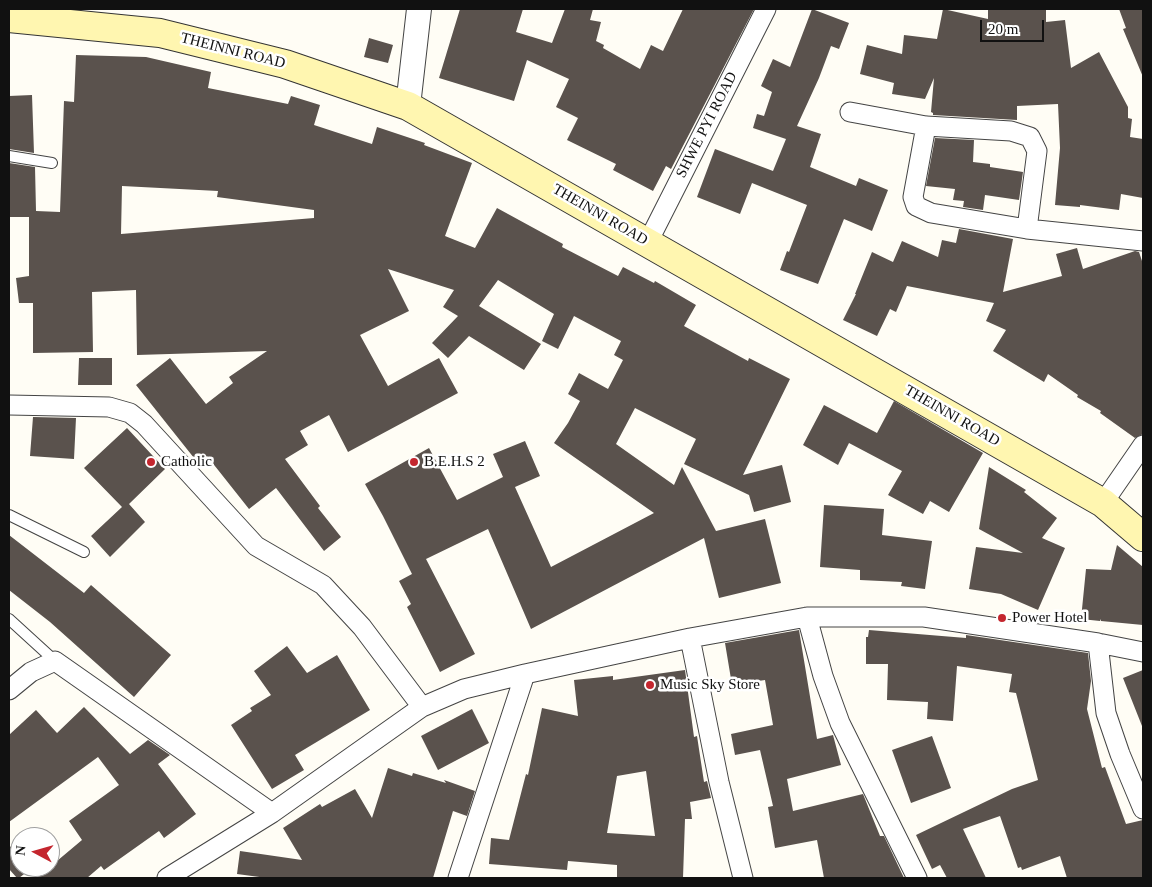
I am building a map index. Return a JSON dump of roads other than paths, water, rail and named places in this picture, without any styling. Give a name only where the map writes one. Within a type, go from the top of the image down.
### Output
[{"type":"main road","name":"THEINNI ROAD","points":[[9,18],[160,33],[285,64],[408,106],[1102,503],[1143,536]]},
{"type":"street","points":[[408,106],[419,9]]},
{"type":"street","name":"SHWE PYI ROAD","points":[[648,242],[766,9]]},
{"type":"street","points":[[850,112],[926,126],[1011,132],[1030,138],[1038,151],[1027,229]]},
{"type":"street","points":[[926,126],[913,197],[916,206],[931,213],[1027,229],[1143,241]]},
{"type":"street","points":[[9,405],[109,407],[130,413],[144,424],[256,546],[322,585],[362,627],[422,707]]},
{"type":"street","points":[[1102,503],[1143,445]]},
{"type":"street","points":[[807,617],[823,676],[840,723],[917,878]]},
{"type":"street","points":[[167,878],[272,813],[422,707],[464,689],[525,674],[690,638],[807,617],[924,617],[1098,643],[1143,652]]},
{"type":"street","points":[[690,638],[719,782],[743,878]]},
{"type":"street","points":[[1098,643],[1106,712],[1120,754],[1143,809]]},
{"type":"street","points":[[9,690],[32,672],[55,661],[272,813]]},
{"type":"street","points":[[458,878],[525,674]]},
{"type":"lane","points":[[9,156],[52,163]]},
{"type":"lane","points":[[9,515],[84,552]]},
{"type":"lane","points":[[9,619],[55,661]]},
{"type":"place","name":"Catholic","points":[[151,462]]},
{"type":"place","name":"B.E.H.S 2","points":[[414,462]]},
{"type":"place","name":"Power Hotel","points":[[1002,618]]},
{"type":"place","name":"Music Sky Store","points":[[650,685]]}]
